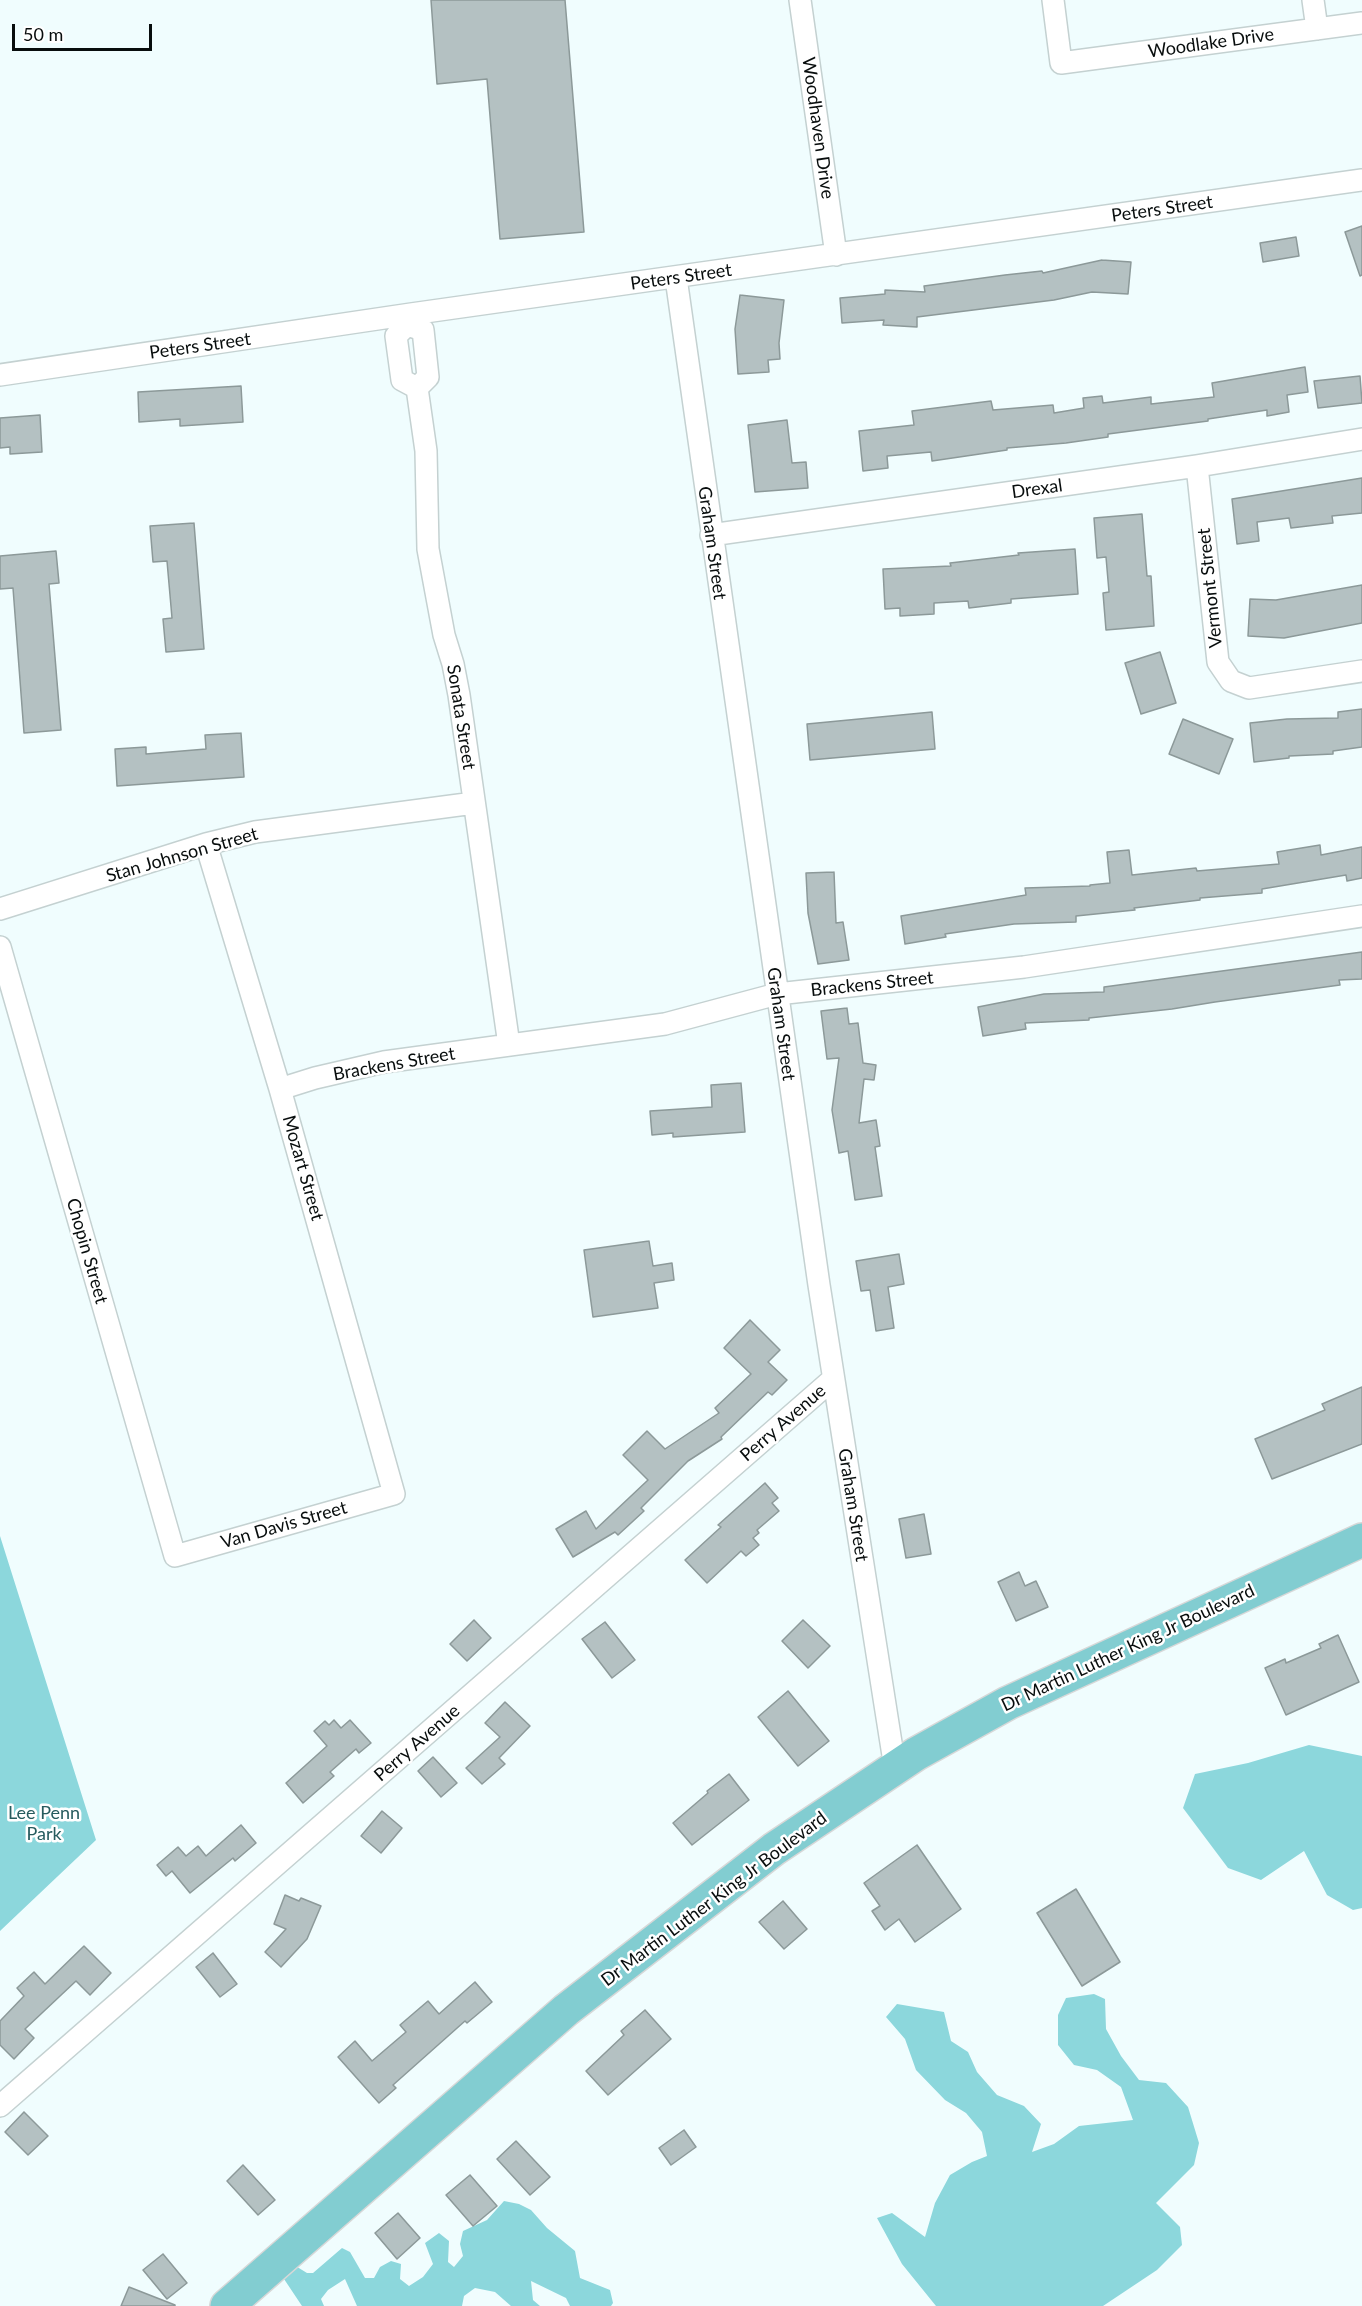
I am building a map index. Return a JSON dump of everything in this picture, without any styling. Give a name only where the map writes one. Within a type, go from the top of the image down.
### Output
[{"type":"main road","name":"Dr Martin Luther King Jr Boulevard","points":[[227,2306],[566,2010],[774,1849],[916,1754],[1008,1702],[1362,1540]]},
{"type":"street","name":"Woodhaven Drive","points":[[800,0],[836,255]]},
{"type":"street","name":"Woodlake Drive","points":[[1053,0],[1061,63],[1362,23]]},
{"type":"street","points":[[1314,0],[1317,29]]},
{"type":"street","name":"Peters Street","points":[[0,375],[406,320],[676,278],[1362,180]]},
{"type":"street","name":"Graham Street","points":[[676,278],[833,1379],[895,1768]]},
{"type":"street","name":"Sonata Street","points":[[406,320],[423,330],[428,377],[417,388],[426,451],[428,549],[444,635],[459,695],[509,1046]]},
{"type":"street","name":"Drexal","points":[[711,535],[1197,466],[1362,439]]},
{"type":"street","name":"Vermont Street","points":[[1197,466],[1218,662],[1231,681],[1249,688],[1362,671]]},
{"type":"street","name":"Stan Johnson Street","points":[[0,909],[207,844],[255,832],[474,803]]},
{"type":"street","name":"Mozart Street","points":[[207,844],[280,1089],[394,1494]]},
{"type":"street","name":"Brackens Street","points":[[280,1089],[371,1064],[665,1024],[777,994],[1024,967],[1362,916]]},
{"type":"street","name":"Chopin Street","points":[[0,947],[175,1556]]},
{"type":"street","name":"Perry Avenue","points":[[0,2106],[833,1379]]},
{"type":"street","name":"Van Davis Street","points":[[175,1556],[394,1494]]},
{"type":"green space","name":"Lee Penn Park","points":[[0,1536],[96,1840],[0,1931]]},
{"type":"green space","points":[[1309,1745],[1362,1756],[1362,1908],[1353,1910],[1327,1895],[1304,1851],[1261,1880],[1228,1868],[1183,1808],[1195,1774],[1248,1763]]},
{"type":"green space","points":[[1094,1994],[1105,1999],[1106,2029],[1121,2056],[1139,2080],[1166,2083],[1188,2107],[1199,2143],[1194,2165],[1156,2203],[1180,2227],[1182,2245],[1157,2270],[1103,2306],[936,2306],[902,2264],[877,2218],[892,2213],[925,2237],[935,2203],[950,2175],[987,2156],[982,2132],[966,2113],[945,2100],[916,2070],[905,2039],[886,2017],[897,2004],[944,2012],[951,2041],[968,2052],[977,2072],[997,2095],[1024,2106],[1041,2124],[1032,2152],[1054,2144],[1079,2126],[1133,2120],[1121,2087],[1097,2070],[1074,2065],[1058,2045],[1058,2015],[1066,1998]]},
{"type":"green space","points":[[504,2201],[519,2204],[531,2210],[547,2228],[575,2251],[580,2278],[610,2290],[613,2303],[611,2306],[570,2306],[566,2298],[531,2281],[533,2300],[540,2306],[511,2306],[495,2292],[475,2288],[464,2296],[462,2306],[357,2306],[345,2279],[328,2290],[321,2299],[324,2306],[302,2306],[282,2276],[294,2265],[307,2273],[313,2273],[342,2248],[350,2252],[365,2278],[374,2278],[380,2267],[391,2261],[401,2264],[400,2279],[409,2286],[423,2277],[433,2264],[425,2243],[439,2233],[449,2241],[448,2262],[454,2267],[463,2256],[460,2244],[463,2231],[487,2220]]},
{"type":"building","points":[[431,0],[565,0],[584,232],[500,239],[487,79],[437,84]]},
{"type":"building","points":[[1362,226],[1362,275],[1360,276],[1345,232]]},
{"type":"building","points":[[1296,237],[1299,256],[1263,262],[1260,243]]},
{"type":"building","points":[[1102,260],[1131,262],[1128,294],[1092,292],[1054,300],[917,317],[917,327],[883,325],[884,320],[842,323],[840,298],[885,294],[885,290],[925,292],[924,286],[1005,275],[1042,271],[1043,273]]},
{"type":"building","points":[[740,295],[784,300],[779,343],[780,359],[768,360],[769,372],[738,374],[735,329]]},
{"type":"building","points":[[1305,367],[1308,392],[1287,395],[1289,412],[1267,416],[1267,410],[1208,419],[1208,421],[1108,434],[1108,437],[1007,448],[1007,450],[932,461],[931,452],[887,456],[888,468],[863,471],[859,431],[914,425],[912,411],[991,401],[993,410],[1053,405],[1054,413],[1084,408],[1083,398],[1102,396],[1103,403],[1151,397],[1151,404],[1214,397],[1212,383]]},
{"type":"building","points":[[1360,376],[1362,403],[1318,408],[1314,381]]},
{"type":"building","points":[[241,386],[243,422],[180,426],[180,419],[139,422],[138,392]]},
{"type":"building","points":[[40,415],[42,452],[10,454],[10,447],[0,448],[0,418]]},
{"type":"building","points":[[787,420],[792,463],[806,462],[808,488],[755,492],[748,425]]},
{"type":"building","points":[[1362,478],[1362,513],[1332,516],[1333,523],[1291,528],[1289,518],[1257,522],[1259,541],[1237,544],[1232,499]]},
{"type":"building","points":[[1142,514],[1147,576],[1151,576],[1154,626],[1106,630],[1103,593],[1109,592],[1106,557],[1097,558],[1094,518]]},
{"type":"building","points":[[194,523],[204,649],[166,652],[163,619],[172,618],[167,561],[153,562],[150,526]]},
{"type":"building","points":[[1075,549],[1078,594],[1011,599],[1011,603],[969,608],[968,601],[934,603],[934,614],[900,616],[900,608],[885,609],[883,569],[951,566],[950,563],[1019,555],[1018,553]]},
{"type":"building","points":[[56,551],[59,583],[49,584],[61,730],[24,733],[13,588],[0,589],[0,556]]},
{"type":"building","points":[[1362,585],[1362,623],[1284,638],[1248,636],[1250,599],[1276,600]]},
{"type":"building","points":[[1160,652],[1176,703],[1141,714],[1125,663]]},
{"type":"building","points":[[1362,709],[1362,747],[1333,751],[1333,754],[1289,756],[1289,758],[1254,762],[1250,723],[1287,719],[1338,718],[1338,712]]},
{"type":"building","points":[[932,712],[935,749],[810,760],[807,724]]},
{"type":"building","points":[[1183,719],[1233,739],[1219,774],[1169,754]]},
{"type":"building","points":[[241,733],[244,777],[117,786],[115,749],[146,747],[146,754],[206,749],[205,735]]},
{"type":"building","points":[[1320,845],[1321,855],[1362,847],[1362,878],[1347,881],[1346,875],[1262,889],[1262,893],[1200,898],[1200,900],[1134,908],[1135,910],[1076,916],[1076,922],[1014,924],[945,934],[946,937],[905,944],[901,916],[1026,895],[1025,888],[1090,886],[1110,883],[1107,852],[1129,850],[1132,875],[1196,868],[1197,871],[1279,864],[1277,852]]},
{"type":"building","points":[[834,872],[836,923],[843,922],[849,960],[818,964],[808,913],[806,873]]},
{"type":"building","points":[[1362,952],[1362,979],[1339,980],[1340,985],[1172,1009],[1089,1018],[1089,1020],[1025,1023],[1026,1029],[983,1036],[978,1007],[1044,994],[1104,992],[1104,987]]},
{"type":"building","points":[[847,1008],[849,1024],[858,1023],[863,1063],[876,1065],[874,1080],[864,1079],[859,1123],[876,1120],[880,1146],[875,1147],[882,1196],[855,1200],[848,1151],[839,1153],[832,1110],[839,1058],[827,1059],[821,1011]]},
{"type":"building","points":[[741,1083],[745,1132],[673,1137],[673,1133],[652,1135],[650,1111],[712,1107],[711,1085]]},
{"type":"building","points":[[649,1241],[653,1266],[672,1263],[674,1280],[654,1283],[658,1308],[593,1317],[584,1250]]},
{"type":"building","points":[[899,1254],[904,1284],[888,1287],[894,1328],[876,1331],[870,1290],[861,1291],[856,1261]]},
{"type":"building","points":[[750,1320],[780,1350],[768,1362],[787,1380],[772,1395],[768,1392],[721,1437],[722,1439],[688,1461],[641,1508],[644,1511],[618,1535],[615,1532],[573,1557],[556,1529],[586,1511],[596,1529],[648,1480],[623,1455],[647,1431],[665,1449],[719,1413],[715,1408],[751,1374],[724,1348]]},
{"type":"building","points":[[1362,1387],[1362,1444],[1272,1479],[1255,1439],[1325,1410],[1322,1404]]},
{"type":"building","points":[[765,1483],[778,1498],[772,1503],[779,1511],[757,1530],[759,1533],[753,1538],[759,1545],[746,1556],[741,1551],[707,1583],[685,1560],[721,1527],[718,1525]]},
{"type":"building","points":[[924,1514],[931,1554],[906,1558],[899,1519]]},
{"type":"building","points":[[1019,1572],[1025,1586],[1036,1581],[1048,1607],[1016,1621],[998,1582]]},
{"type":"building","points":[[474,1620],[491,1638],[467,1661],[450,1644]]},
{"type":"building","points":[[803,1620],[830,1646],[808,1668],[782,1641]]},
{"type":"building","points":[[605,1622],[635,1660],[612,1678],[582,1639]]},
{"type":"building","points":[[1338,1635],[1359,1682],[1286,1715],[1265,1668],[1285,1659],[1286,1663],[1321,1648],[1319,1644]]},
{"type":"building","points":[[788,1691],[829,1741],[798,1766],[758,1717]]},
{"type":"building","points":[[505,1702],[530,1726],[499,1758],[505,1764],[482,1784],[466,1768],[500,1737],[485,1723]]},
{"type":"building","points":[[334,1720],[341,1728],[350,1720],[371,1743],[359,1753],[356,1749],[330,1772],[334,1776],[303,1803],[286,1783],[327,1746],[314,1731],[325,1721],[329,1725]]},
{"type":"building","points":[[433,1757],[457,1783],[441,1797],[418,1771]]},
{"type":"building","points":[[729,1774],[749,1800],[692,1845],[673,1823]]},
{"type":"building","points":[[382,1811],[402,1828],[381,1853],[361,1836]]},
{"type":"building","points":[[241,1825],[256,1843],[235,1861],[233,1858],[190,1893],[172,1871],[166,1876],[157,1865],[178,1847],[186,1856],[198,1846],[206,1856]]},
{"type":"building","points":[[917,1845],[961,1909],[915,1942],[899,1919],[885,1930],[872,1911],[880,1906],[864,1883]]},
{"type":"building","points":[[1076,1889],[1120,1962],[1082,1986],[1037,1913]]},
{"type":"building","points":[[285,1895],[299,1901],[301,1898],[321,1906],[307,1939],[281,1967],[265,1952],[286,1929],[274,1924]]},
{"type":"building","points":[[783,1901],[807,1929],[784,1949],[759,1922]]},
{"type":"building","points":[[84,1946],[111,1973],[90,1995],[76,1981],[25,2029],[34,2038],[14,2059],[0,2045],[0,2021],[24,1996],[17,1988],[34,1972],[45,1984]]},
{"type":"building","points":[[213,1953],[237,1984],[220,1997],[196,1967]]},
{"type":"building","points":[[475,1982],[492,2002],[467,2023],[465,2021],[393,2085],[396,2088],[379,2103],[338,2057],[355,2041],[372,2061],[406,2032],[400,2025],[428,2001],[439,2014]]},
{"type":"building","points":[[645,2010],[671,2039],[608,2095],[586,2071],[624,2035],[621,2031]]},
{"type":"building","points":[[24,2112],[48,2136],[28,2155],[5,2132]]},
{"type":"building","points":[[684,2130],[696,2147],[671,2165],[659,2148]]},
{"type":"building","points":[[516,2141],[550,2177],[530,2195],[497,2159]]},
{"type":"building","points":[[243,2165],[275,2200],[258,2215],[227,2181]]},
{"type":"building","points":[[470,2175],[497,2206],[473,2226],[446,2195]]},
{"type":"building","points":[[398,2213],[420,2238],[397,2259],[375,2233]]},
{"type":"building","points":[[163,2254],[187,2283],[167,2299],[143,2270]]},
{"type":"building","points":[[129,2287],[175,2305],[175,2306],[121,2306]]}]
